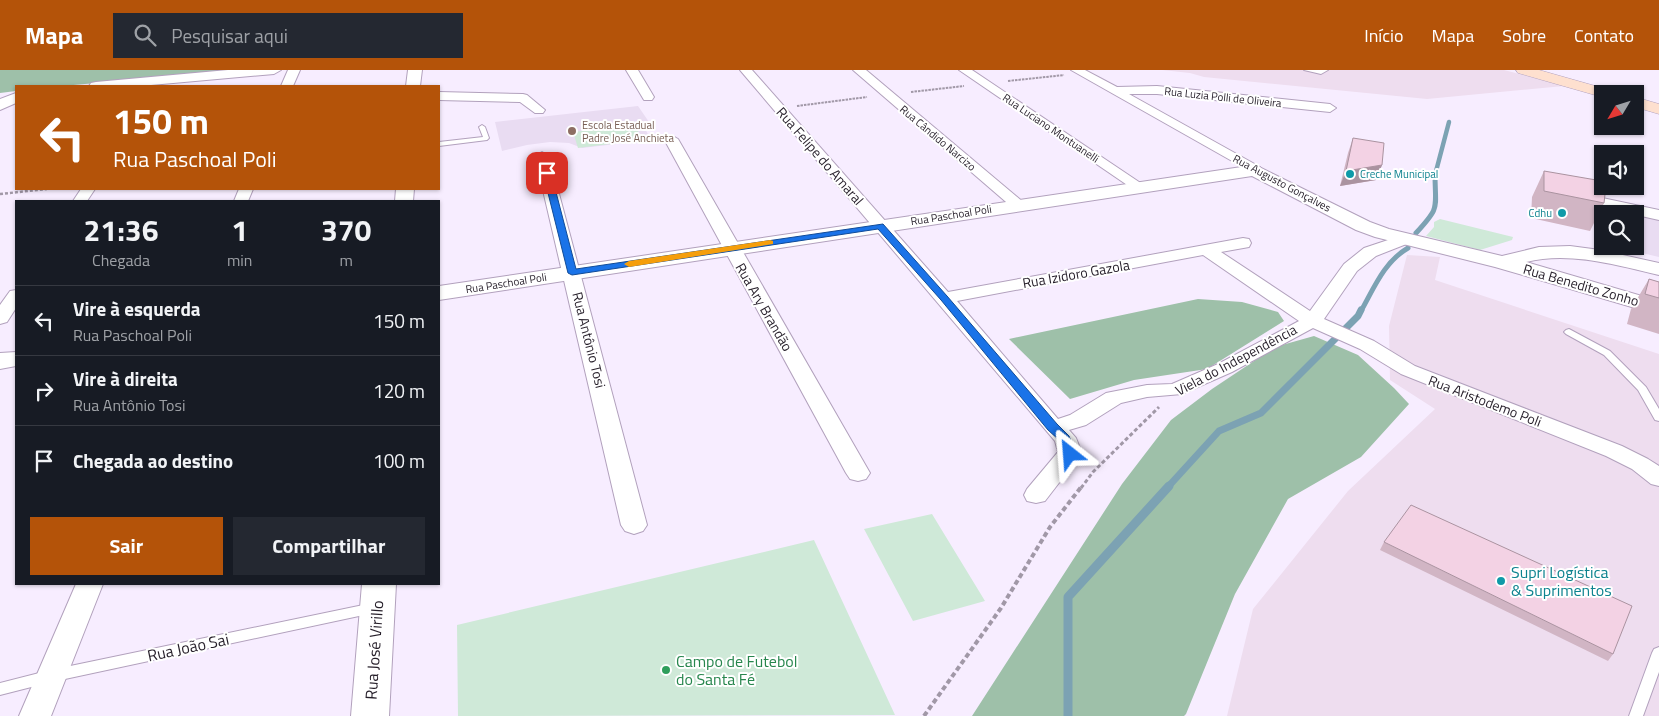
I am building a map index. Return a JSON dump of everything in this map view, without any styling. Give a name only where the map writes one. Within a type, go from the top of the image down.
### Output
[{"type":"main road","points":[[1523,70],[1594,90]]},
{"type":"main road","points":[[1644,104],[1659,108]]},
{"type":"street","points":[[117,85],[160,83],[274,70]]},
{"type":"street","points":[[287,85],[294,70]]},
{"type":"street","points":[[413,85],[415,70]]},
{"type":"street","points":[[632,70],[648,97]]},
{"type":"street","name":"Rua Felipe do Amaral","points":[[746,70],[944,298],[1052,427],[1065,438],[1070,454],[1036,495]]},
{"type":"street","name":"Rua Cândido Narcizo","points":[[859,70],[1018,205]]},
{"type":"street","name":"Rua Luciano Montuanelli","points":[[965,70],[1138,186]]},
{"type":"street","name":"Rua Augusto Gonçalves","points":[[1079,71],[1255,170],[1363,226],[1403,240],[1502,262]]},
{"type":"street","name":"Rua Luzia Polli de Oliveira","points":[[1116,91],[1157,90],[1330,108]]},
{"type":"street","points":[[0,100],[15,96]]},
{"type":"street","points":[[440,96],[524,98],[539,110]]},
{"type":"street","points":[[0,105],[15,97]]},
{"type":"street","name":"Rua Ary Brandão","points":[[671,139],[730,248],[858,473]]},
{"type":"street","name":"Rua Antônio Tosi","points":[[542,156],[634,525]]},
{"type":"street","name":"Rua Paschoal Poli","points":[[440,293],[1138,186],[1255,170]]},
{"type":"street","points":[[1593,201],[1659,214]]},
{"type":"street","name":"Viela do Independência","points":[[1175,390],[1225,368],[1312,321],[1330,299],[1350,268],[1370,252],[1403,240]]},
{"type":"street","name":"Rua Izidoro Gazola","points":[[944,298],[1242,243]]},
{"type":"street","points":[[1208,250],[1312,321]]},
{"type":"street","points":[[1502,262],[1538,253],[1568,252],[1602,256],[1659,269]]},
{"type":"street","name":"Rua Benedito Zonho","points":[[1502,262],[1659,308]]},
{"type":"street","points":[[0,318],[15,296]]},
{"type":"street","name":"Rua Aristodemo Poli","points":[[1312,321],[1367,345],[1408,370],[1424,377],[1614,450],[1640,464],[1659,478]]},
{"type":"street","points":[[0,361],[15,359]]},
{"type":"street","points":[[1052,427],[1078,420],[1114,398],[1147,391],[1175,390]]},
{"type":"street","points":[[35,716],[88,585]]},
{"type":"street","name":"Rua José Virillo","points":[[370,716],[378,595]]},
{"type":"lane","points":[[1307,70],[1321,72],[1325,70]]},
{"type":"lane","points":[[440,144],[485,139],[482,127]]},
{"type":"lane","points":[[1569,332],[1607,353],[1642,389],[1659,418]]},
{"type":"lane","name":"Rua João Sai","points":[[0,689],[378,595]]},
{"type":"lane","points":[[1636,716],[1659,653]]},
{"type":"path","points":[[778,108],[1079,71]]},
{"type":"path","points":[[0,194],[38,190]]},
{"type":"path","name":"Viela do Independência","points":[[924,716],[1001,608],[1050,526],[1093,472],[1175,390]]},
{"type":"shaded area","points":[[1162,70],[1504,70],[1564,86],[1427,99],[1204,77],[1190,73]]},
{"type":"shaded area","name":"Escola Estadual Padre José Anchieta","points":[[638,106],[649,122],[642,123],[651,140],[582,148],[569,143],[550,142],[502,151],[495,122]]},
{"type":"shaded area","points":[[1644,216],[1659,219],[1659,257],[1644,253]]},
{"type":"shaded area","points":[[1407,255],[1440,257],[1435,280],[1659,354],[1659,716],[1227,716],[1253,609],[1348,491],[1435,409],[1390,380],[1389,326]]},
{"type":"green space","points":[[0,70],[246,70],[74,85],[15,85],[15,91],[0,93]]},
{"type":"green space","points":[[635,125],[642,140],[578,148],[573,132]]},
{"type":"green space","points":[[1440,219],[1513,237],[1512,240],[1480,250],[1426,236],[1434,227],[1434,222]]},
{"type":"green space","points":[[1198,299],[1242,302],[1278,312],[1284,321],[1207,369],[1134,380],[1070,399],[1009,339]]},
{"type":"green space","points":[[1314,336],[1358,355],[1409,404],[1361,457],[1288,499],[1235,594],[1186,714],[1184,716],[972,716],[1122,484],[1171,420],[1212,389],[1275,347]]},
{"type":"green space","points":[[932,514],[985,601],[913,621],[864,529]]},
{"type":"green space","name":"Campo de Futebol do Santa Fé","points":[[814,540],[895,715],[458,716],[457,625]]},
{"type":"building","points":[[1353,138],[1384,143],[1382,165],[1346,171]]},
{"type":"building","points":[[1544,171],[1594,180],[1594,195],[1605,195],[1604,203],[1544,191]]},
{"type":"building","points":[[1649,279],[1659,282],[1659,298],[1645,294]]},
{"type":"building","name":"Supri Logística & Suprimentos","points":[[1411,505],[1632,606],[1613,654],[1384,542]]},
{"type":"waterway","points":[[1435,175],[1449,122]]},
{"type":"waterway","points":[[1416,233],[1430,217],[1435,206],[1435,175]]},
{"type":"waterway","points":[[1361,311],[1386,268],[1408,248]]},
{"type":"waterway","points":[[1167,488],[1219,431],[1261,413],[1358,316],[1361,310]]},
{"type":"waterway","points":[[1068,716],[1068,597],[1169,486]]},
{"type":"slow traffic","points":[[629,264],[770,242]]},
{"type":"place","name":"Escola Estadual Padre José Anchieta","points":[[572,131]]},
{"type":"place","name":"Creche Municipal","points":[[1350,174]]},
{"type":"place","name":"Cdhu","points":[[1562,213]]},
{"type":"place","name":"Supri Logística & Suprimentos","points":[[1501,581]]},
{"type":"place","name":"Campo de Futebol do Santa Fé","points":[[666,670]]},
{"type":"route","points":[[547,173],[572,273],[880,226],[944,298],[1052,427],[1065,438],[1070,454]]}]
